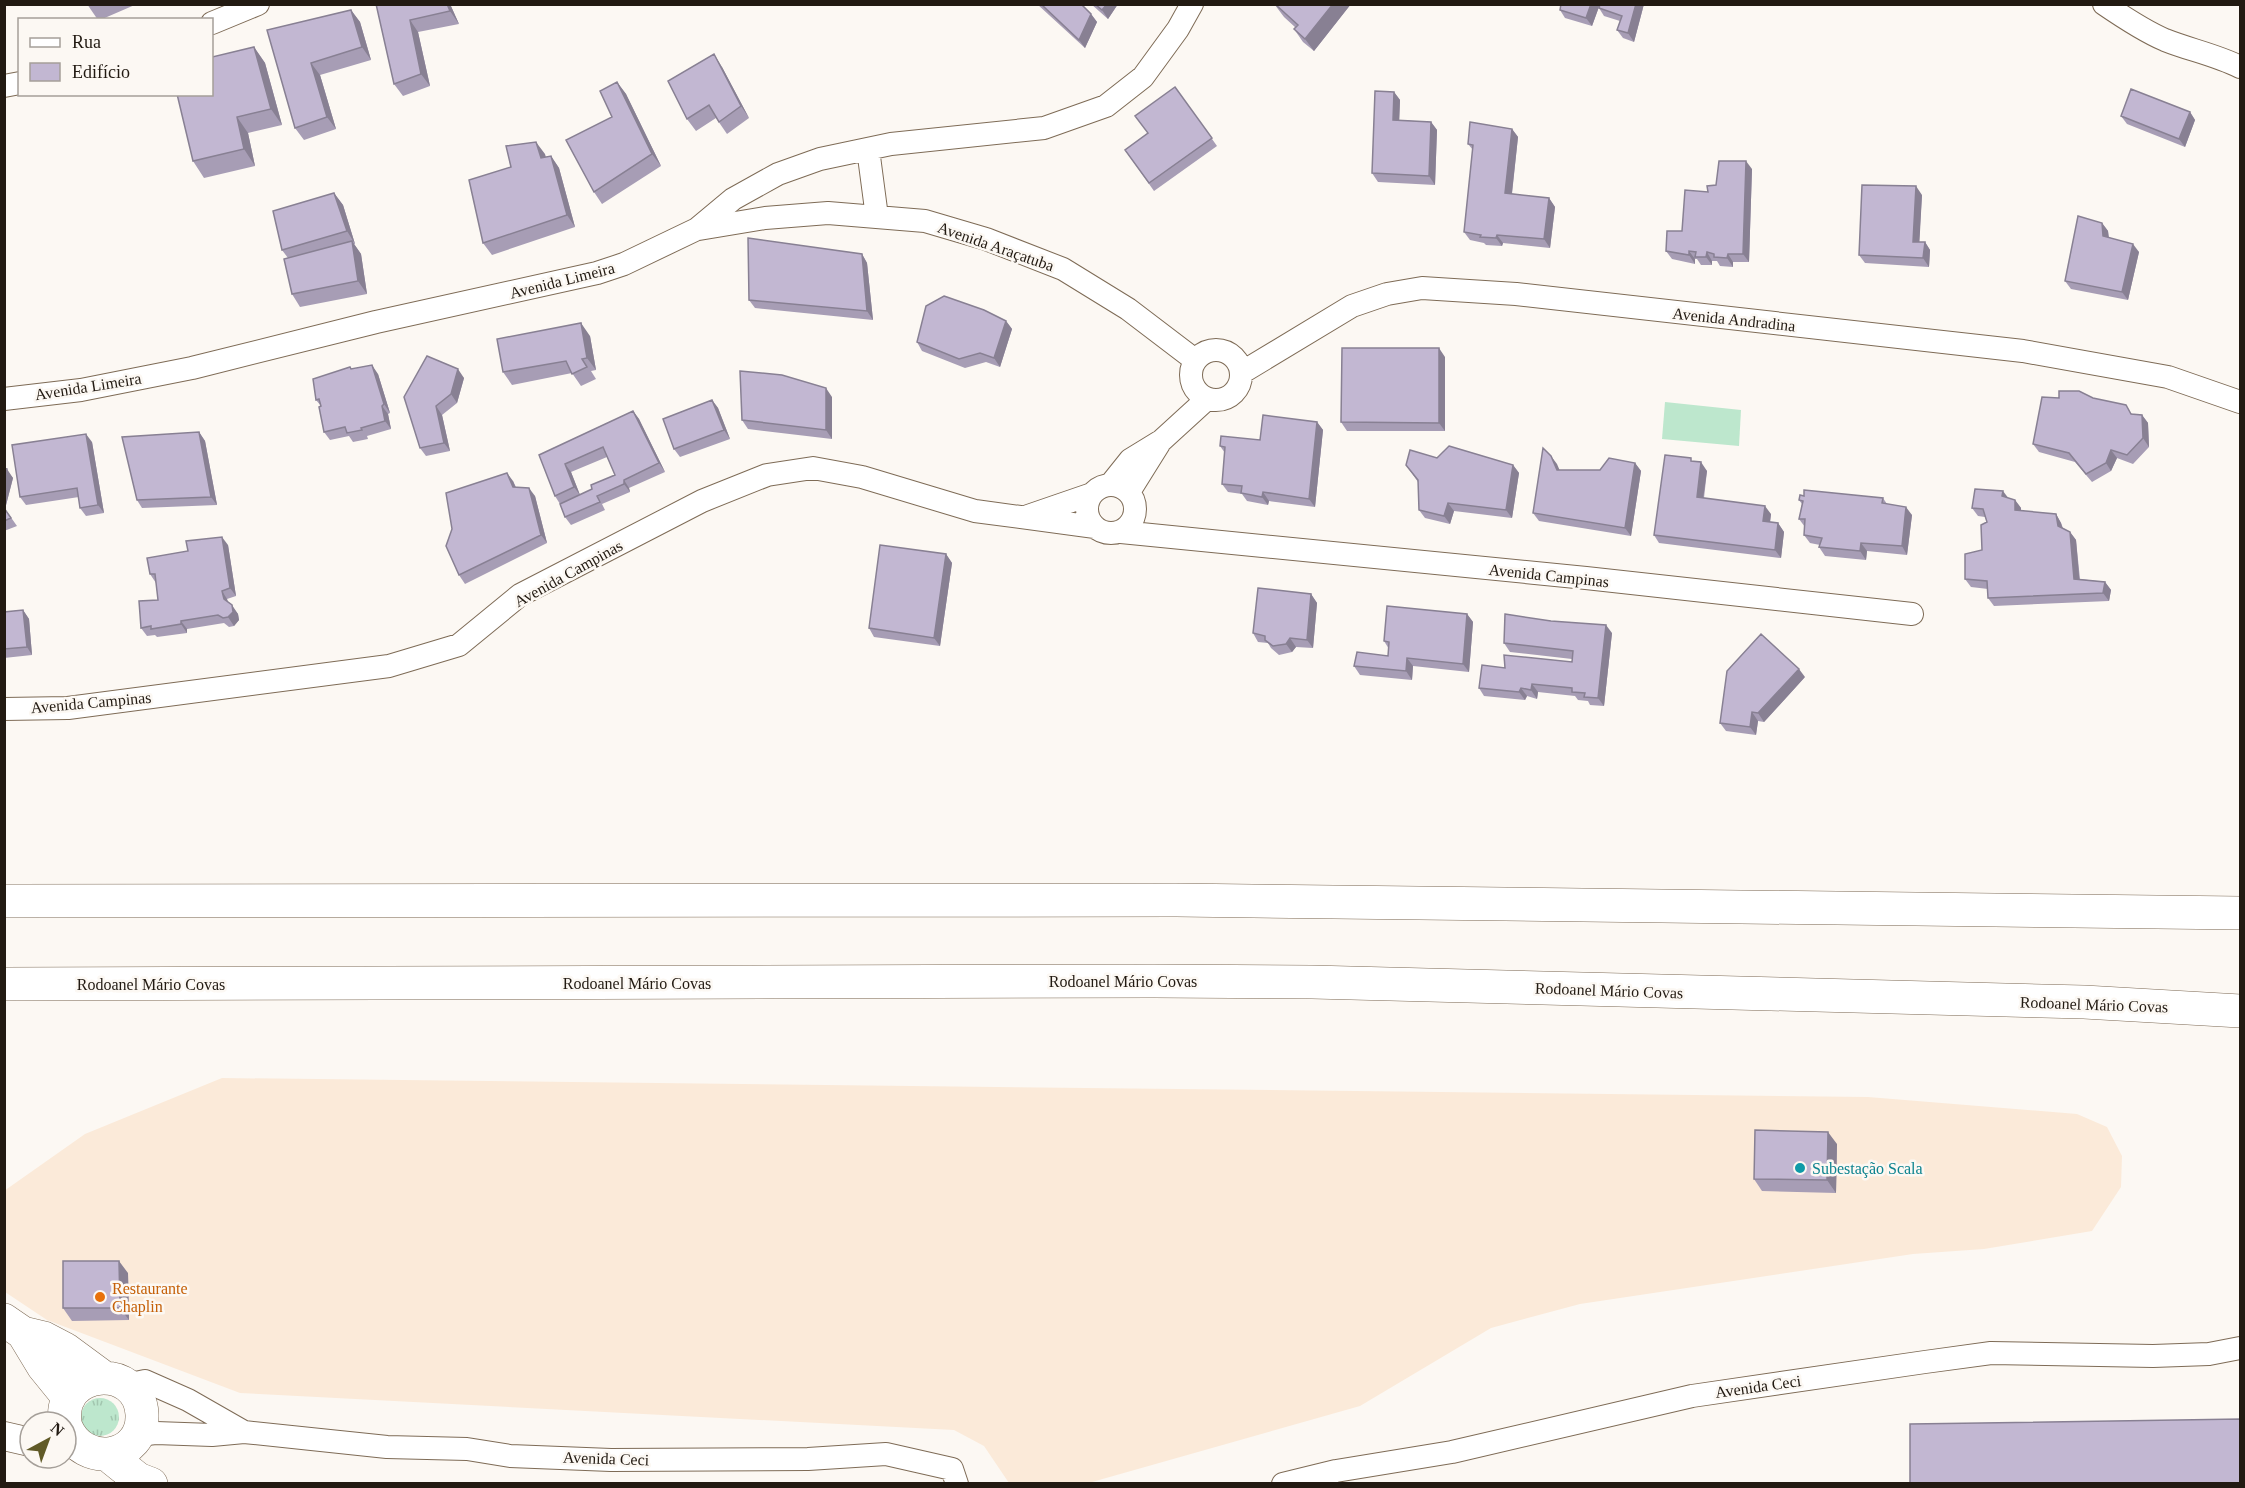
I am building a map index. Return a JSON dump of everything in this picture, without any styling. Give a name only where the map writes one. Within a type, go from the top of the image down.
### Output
[{"type":"main road","points":[[4,901],[1176,900],[2241,913]]},
{"type":"main road","name":"Rodoanel Mário Covas","points":[[4,984],[1290,982],[2084,1002],[2241,1011]]},
{"type":"main road","points":[[14,1326],[65,1349],[134,1392],[142,1413],[141,1424],[125,1444],[90,1452],[81,1448],[78,1443]]},
{"type":"main road","points":[[14,1326],[38,1360],[61,1410]]},
{"type":"main road","points":[[70,1410],[75,1389],[83,1383],[114,1381]]},
{"type":"main road","points":[[125,1444],[138,1479],[151,1484]]},
{"type":"main road","points":[[125,1444],[143,1456],[156,1484]]},
{"type":"street","points":[[213,23],[258,4]]},
{"type":"street","name":"Avenida Limeira","points":[[4,399],[81,390],[192,368],[375,322],[597,273],[624,264],[697,229],[733,199],[778,174],[820,159],[891,144],[1044,128],[1106,106],[1143,77],[1178,29],[1192,4]]},
{"type":"street","points":[[2104,4],[2164,39],[2202,53],[2218,56],[2241,67]]},
{"type":"street","points":[[2218,56],[2241,52]]},
{"type":"street","points":[[868,149],[877,217]]},
{"type":"street","name":"Avenida Araçatuba","points":[[697,229],[765,218],[828,213],[925,221],[986,239],[1064,269],[1128,309],[1195,360]]},
{"type":"street","name":"Avenida Andradina","points":[[1241,373],[1352,306],[1387,294],[1422,288],[1515,294],[2023,351],[2168,376],[2241,402]]},
{"type":"street","points":[[1216,350],[1228,353],[1237,362],[1241,373],[1239,386],[1231,396],[1220,400],[1207,399],[1197,393],[1191,383],[1190,371],[1195,360],[1204,352],[1216,350]]},
{"type":"street","points":[[1110,490],[1135,502],[1135,514],[1130,525],[1121,532],[1107,533],[1095,527],[1088,517],[1087,505],[1110,490],[1130,460],[1161,441],[1207,399]]},
{"type":"street","name":"Avenida Campinas","points":[[4,709],[68,708],[389,666],[419,658],[459,645],[520,595],[702,501],[767,475],[813,468],[862,477],[975,511],[1095,527]]},
{"type":"street","name":"Avenida Campinas","points":[[1021,518],[1110,490]]},
{"type":"street","name":"Avenida Campinas","points":[[1135,514],[1186,537]]},
{"type":"street","name":"Avenida Campinas","points":[[1121,532],[1912,614]]},
{"type":"street","name":"Avenida Ceci","points":[[1283,1484],[1336,1471],[1452,1452],[1692,1396],[1924,1362],[1991,1353],[2153,1356],[2210,1354],[2241,1348]]},
{"type":"street","name":"Avenida Ceci","points":[[114,1381],[146,1381],[188,1400],[244,1432]]},
{"type":"street","name":"Avenida Ceci","points":[[125,1444],[156,1433],[212,1435],[244,1432],[387,1447],[467,1449],[510,1456],[611,1460],[808,1460],[886,1454],[952,1469],[957,1484]]},
{"type":"shaded area","points":[[222,1078],[1868,1097],[2077,1114],[2107,1127],[2122,1156],[2121,1187],[2092,1231],[1984,1249],[1913,1254],[1580,1304],[1491,1328],[1360,1406],[1085,1484],[1009,1483],[984,1446],[954,1430],[240,1393],[47,1320],[5,1292],[4,1191],[85,1134]]},
{"type":"green space","points":[[1665,402],[1741,410],[1739,446],[1662,439]]},
{"type":"green space","points":[[100,1398],[113,1404],[119,1417],[113,1430],[100,1436],[87,1430],[81,1417],[87,1404]]},
{"type":"building","points":[[376,4],[447,4],[450,11],[410,20],[421,74],[394,84]]},
{"type":"building","points":[[1041,4],[1081,4],[1091,14],[1079,40]]},
{"type":"building","points":[[1095,4],[1107,4],[1102,10]]},
{"type":"building","points":[[1275,4],[1333,4],[1305,39],[1294,29],[1298,25]]},
{"type":"building","points":[[1561,4],[1591,4],[1586,18],[1560,10]]},
{"type":"building","points":[[1600,4],[1636,4],[1628,33],[1617,30],[1622,16],[1599,8]]},
{"type":"building","points":[[351,10],[362,47],[311,63],[327,117],[295,128],[267,30]]},
{"type":"building","points":[[254,47],[271,109],[237,117],[244,149],[193,161],[177,96],[213,96],[213,57]]},
{"type":"building","points":[[714,54],[741,106],[719,122],[709,105],[687,119],[668,81]]},
{"type":"building","points":[[617,82],[652,154],[594,192],[566,140],[612,117],[600,91]]},
{"type":"building","points":[[1175,87],[1212,138],[1149,183],[1125,150],[1148,133],[1135,116]]},
{"type":"building","points":[[2131,89],[2190,112],[2179,139],[2121,116]]},
{"type":"building","points":[[1375,91],[1394,92],[1393,120],[1431,122],[1429,176],[1372,173]]},
{"type":"building","points":[[1470,122],[1512,129],[1505,193],[1549,198],[1544,239],[1497,235],[1496,238],[1480,237],[1481,235],[1464,232],[1473,145],[1468,144]]},
{"type":"building","points":[[536,142],[541,158],[551,156],[567,215],[483,243],[469,180],[511,167],[506,146]]},
{"type":"building","points":[[1719,161],[1746,161],[1743,254],[1728,254],[1727,258],[1714,257],[1714,254],[1707,252],[1706,257],[1695,257],[1696,252],[1689,251],[1689,255],[1666,251],[1667,231],[1682,231],[1685,190],[1708,192],[1707,186],[1716,185]]},
{"type":"building","points":[[1862,185],[1916,186],[1913,242],[1925,242],[1923,258],[1859,255]]},
{"type":"building","points":[[334,193],[347,231],[282,250],[273,211]]},
{"type":"building","points":[[2078,216],[2102,223],[2103,236],[2133,244],[2122,292],[2065,281]]},
{"type":"building","points":[[748,238],[862,254],[867,311],[749,300]]},
{"type":"building","points":[[352,241],[358,281],[292,294],[284,259]]},
{"type":"building","points":[[944,296],[984,310],[1006,321],[994,358],[980,353],[959,359],[917,342],[926,306]]},
{"type":"building","points":[[581,323],[587,358],[582,359],[587,367],[572,374],[566,361],[503,372],[497,339]]},
{"type":"building","points":[[1342,348],[1439,348],[1439,423],[1341,422]]},
{"type":"building","points":[[427,356],[458,369],[451,394],[436,406],[444,443],[420,448],[404,397]]},
{"type":"building","points":[[372,365],[384,404],[382,406],[385,421],[347,433],[345,427],[324,432],[319,407],[321,406],[319,399],[316,400],[313,379],[350,367],[351,369]]},
{"type":"building","points":[[740,371],[782,375],[826,388],[826,430],[742,420]]},
{"type":"building","points":[[2059,391],[2079,391],[2093,398],[2126,405],[2131,414],[2142,415],[2143,438],[2127,455],[2111,450],[2106,463],[2086,474],[2069,453],[2033,444],[2042,397],[2059,398]]},
{"type":"building","points":[[712,400],[724,430],[674,449],[663,419]]},
{"type":"building","points":[[633,411],[659,463],[624,480],[624,484],[597,496],[600,502],[565,517],[560,504],[592,489],[591,485],[615,475],[603,447],[565,464],[574,487],[555,496],[539,455]]},
{"type":"building","points":[[1263,415],[1317,422],[1309,499],[1263,492],[1262,497],[1241,493],[1242,486],[1222,484],[1225,447],[1220,446],[1221,436],[1260,440]]},
{"type":"building","points":[[199,432],[211,497],[137,500],[122,437]]},
{"type":"building","points":[[86,434],[98,505],[80,508],[77,488],[20,497],[12,445]]},
{"type":"building","points":[[1449,446],[1513,465],[1506,510],[1448,503],[1444,516],[1419,510],[1418,480],[1406,465],[1410,450],[1437,458]]},
{"type":"building","points":[[1543,448],[1551,456],[1557,470],[1600,470],[1609,458],[1635,463],[1625,528],[1533,513]]},
{"type":"building","points":[[1665,455],[1691,458],[1691,461],[1701,462],[1697,497],[1765,506],[1763,521],[1778,523],[1775,550],[1654,535]]},
{"type":"building","points":[[507,473],[513,487],[529,488],[541,535],[459,575],[446,546],[452,529],[446,493]]},
{"type":"building","points":[[1975,489],[2003,491],[2002,496],[2015,500],[2015,510],[2056,514],[2058,526],[2070,532],[2074,579],[2105,582],[2103,593],[1988,598],[1987,581],[1965,579],[1965,554],[1982,550],[1981,525],[1987,522],[1983,509],[1972,508]]},
{"type":"building","points":[[1804,490],[1883,498],[1882,503],[1906,507],[1902,546],[1861,543],[1860,551],[1819,547],[1822,538],[1804,535],[1805,519],[1799,519],[1803,501],[1799,500],[1800,495],[1804,496]]},
{"type":"building","points":[[4,508],[11,518],[4,521]]},
{"type":"building","points":[[222,537],[230,588],[222,591],[224,599],[232,605],[233,612],[223,618],[218,615],[181,621],[181,624],[151,629],[151,626],[141,628],[139,601],[158,600],[155,574],[150,574],[147,558],[188,551],[186,541]]},
{"type":"building","points":[[880,545],[946,554],[934,638],[869,628]]},
{"type":"building","points":[[1258,588],[1311,594],[1307,640],[1290,638],[1286,644],[1273,646],[1265,640],[1265,636],[1253,633]]},
{"type":"building","points":[[1387,606],[1467,614],[1463,664],[1407,658],[1406,671],[1354,666],[1357,652],[1388,656],[1389,642],[1384,641]]},
{"type":"building","points":[[23,610],[27,647],[4,649],[4,612]]},
{"type":"building","points":[[1505,614],[1551,621],[1606,625],[1598,698],[1584,697],[1585,693],[1572,692],[1572,688],[1532,684],[1531,690],[1521,688],[1519,692],[1479,688],[1482,665],[1505,668],[1504,655],[1572,662],[1573,651],[1504,643]]},
{"type":"building","points":[[1761,634],[1799,669],[1758,713],[1752,712],[1750,727],[1720,723],[1727,671]]},
{"type":"building","name":"Subestação Scala","points":[[1755,1130],[1828,1132],[1827,1180],[1754,1179]]},
{"type":"building","name":"Restaurante Chaplin","points":[[63,1261],[119,1261],[120,1308],[63,1308]]},
{"type":"building","points":[[2241,1419],[2241,1484],[1910,1484],[1910,1424]]},
{"type":"place","name":"Subestação Scala","points":[[1800,1168]]},
{"type":"place","name":"Restaurante Chaplin","points":[[100,1297]]}]
